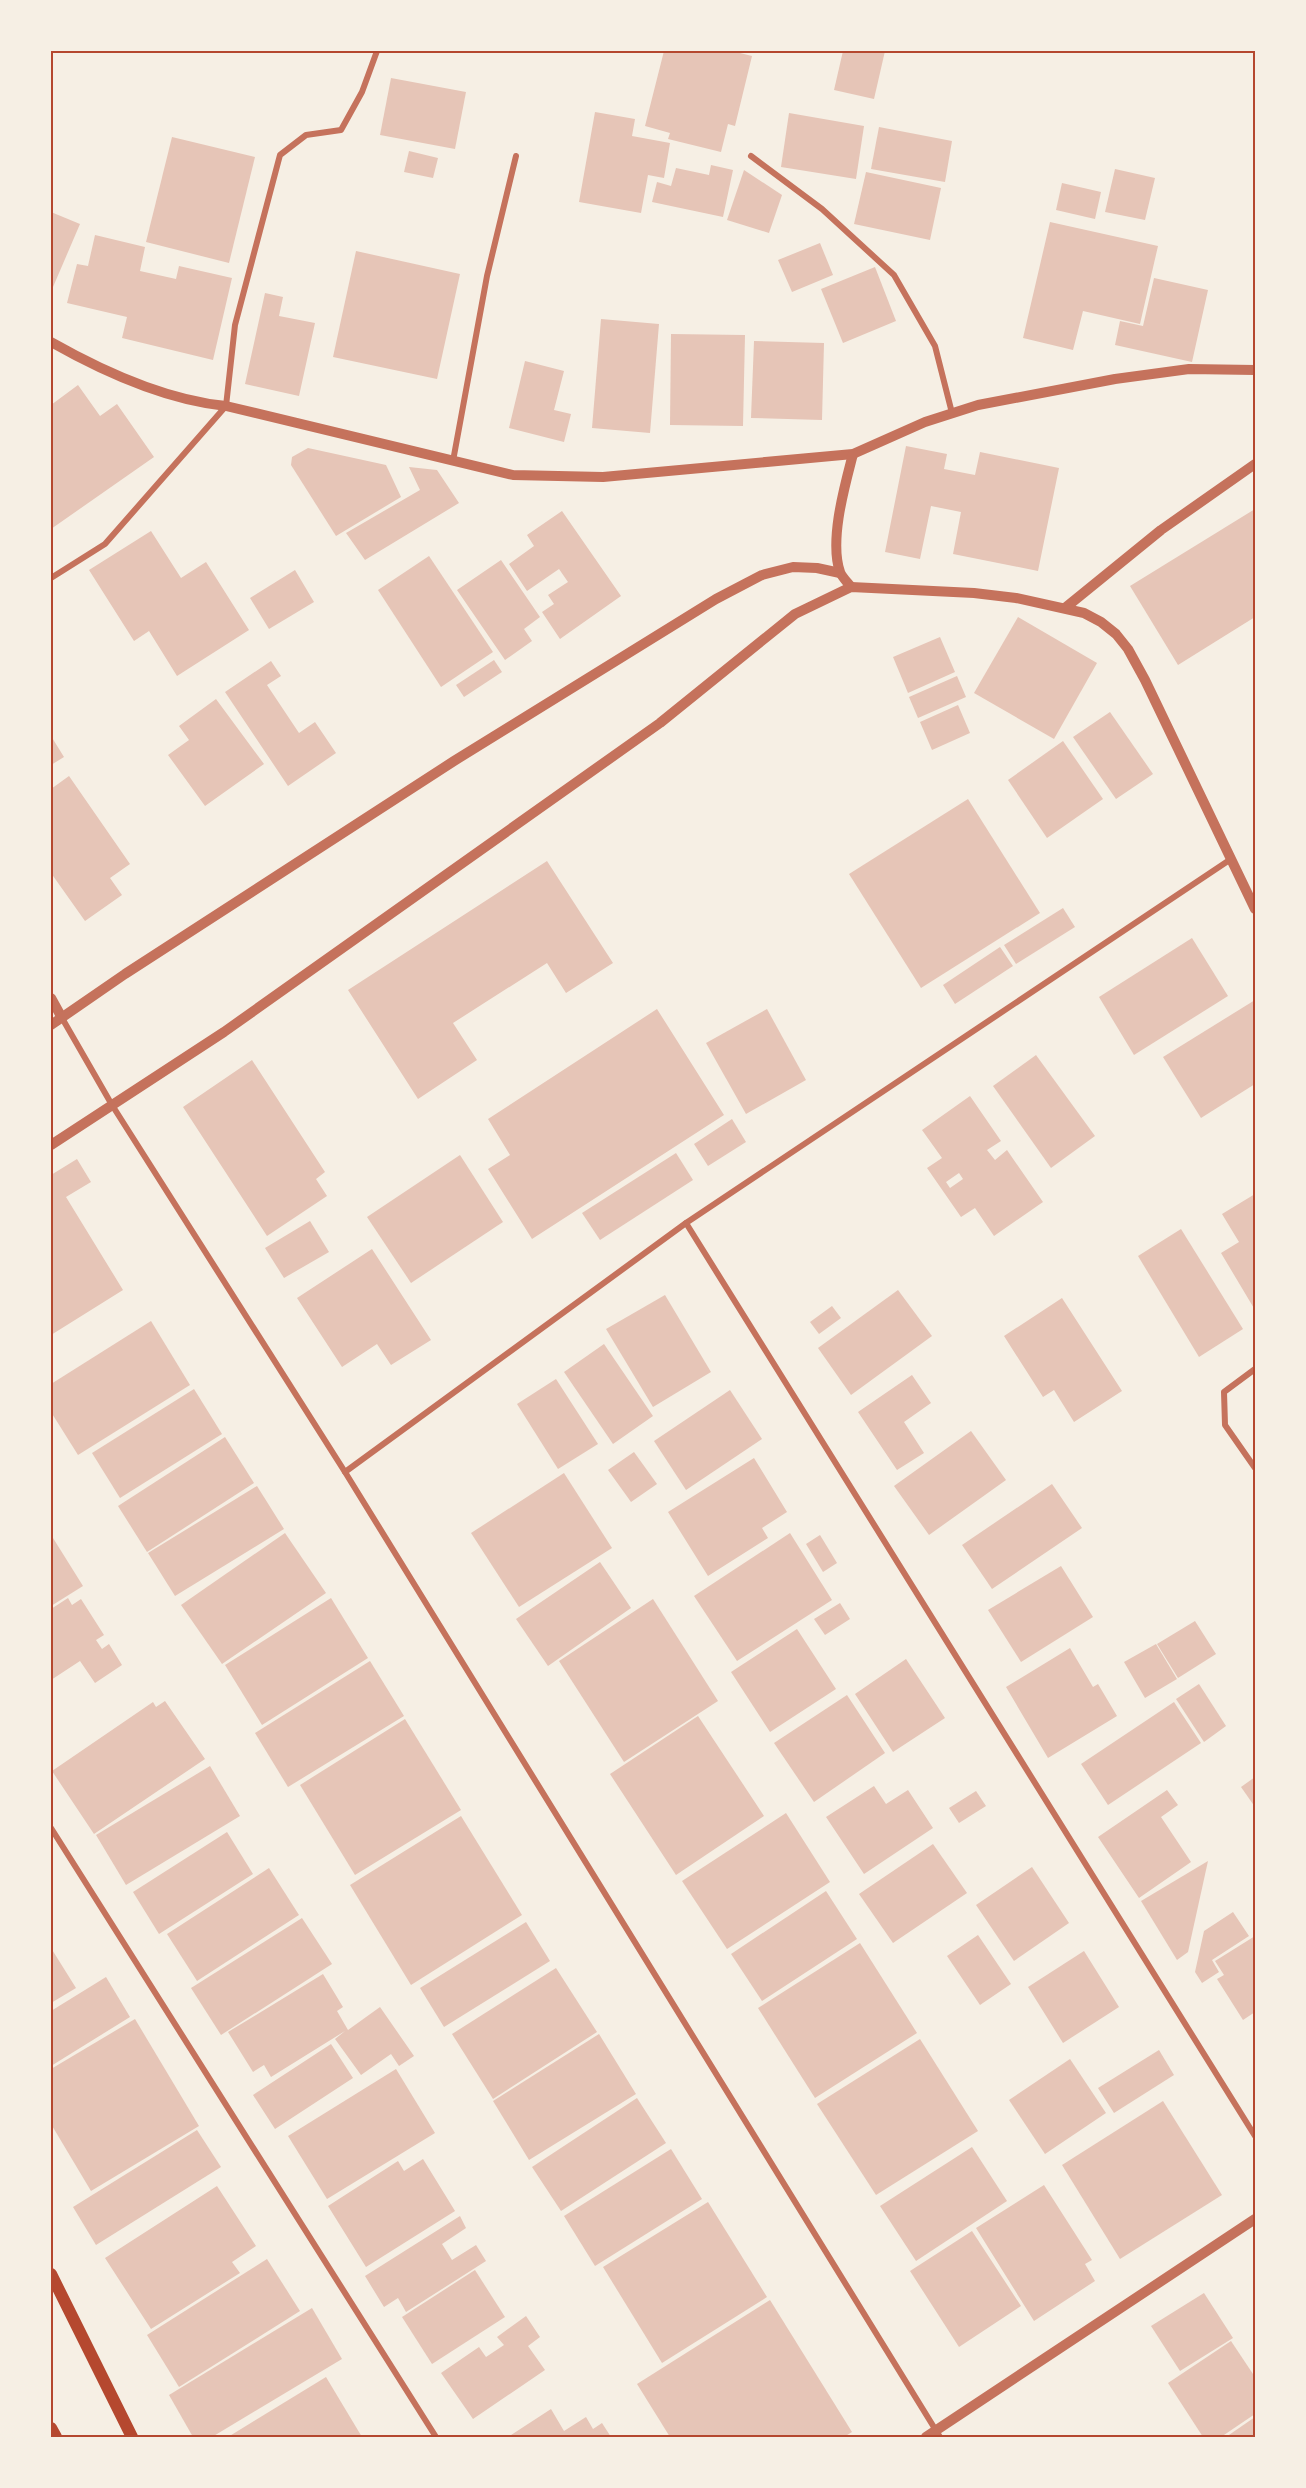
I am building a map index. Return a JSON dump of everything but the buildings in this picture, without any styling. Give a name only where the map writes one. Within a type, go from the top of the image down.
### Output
[{"type":"main road","points":[[51,2274],[132,2437]]},
{"type":"main road","points":[[51,2428],[56,2437]]},
{"type":"street","points":[[51,578],[105,544],[226,406],[235,325],[280,155],[306,135],[341,130],[362,92],[376,51]]},
{"type":"street","points":[[453,462],[487,276],[516,156]]},
{"type":"street","points":[[751,156],[822,208],[894,275],[935,346],[952,413]]},
{"type":"street","points":[[51,342],[76,357],[166,394],[226,406],[513,475],[591,477],[853,454],[925,422],[978,405],[1115,379],[1190,369],[1255,370]]},
{"type":"street","points":[[851,587],[840,573],[837,545],[840,516],[853,454]]},
{"type":"street","points":[[1065,608],[1161,530],[1255,464]]},
{"type":"street","points":[[51,1026],[124,974],[454,760],[716,599],[762,575],[793,567],[817,568],[840,573]]},
{"type":"street","points":[[51,1146],[224,1032],[660,723],[795,614],[851,587],[974,593],[1016,598],[1084,613],[1101,622],[1116,634],[1128,649],[1255,909]]},
{"type":"street","points":[[345,1472],[686,1223],[1230,859]]},
{"type":"street","points":[[51,998],[111,1105],[345,1472],[934,2435],[1255,2220]]},
{"type":"street","points":[[686,1223],[1255,2136]]},
{"type":"street","points":[[1255,1369],[1224,1392],[1225,1425],[1255,1468]]},
{"type":"street","points":[[51,1828],[436,2437]]}]
